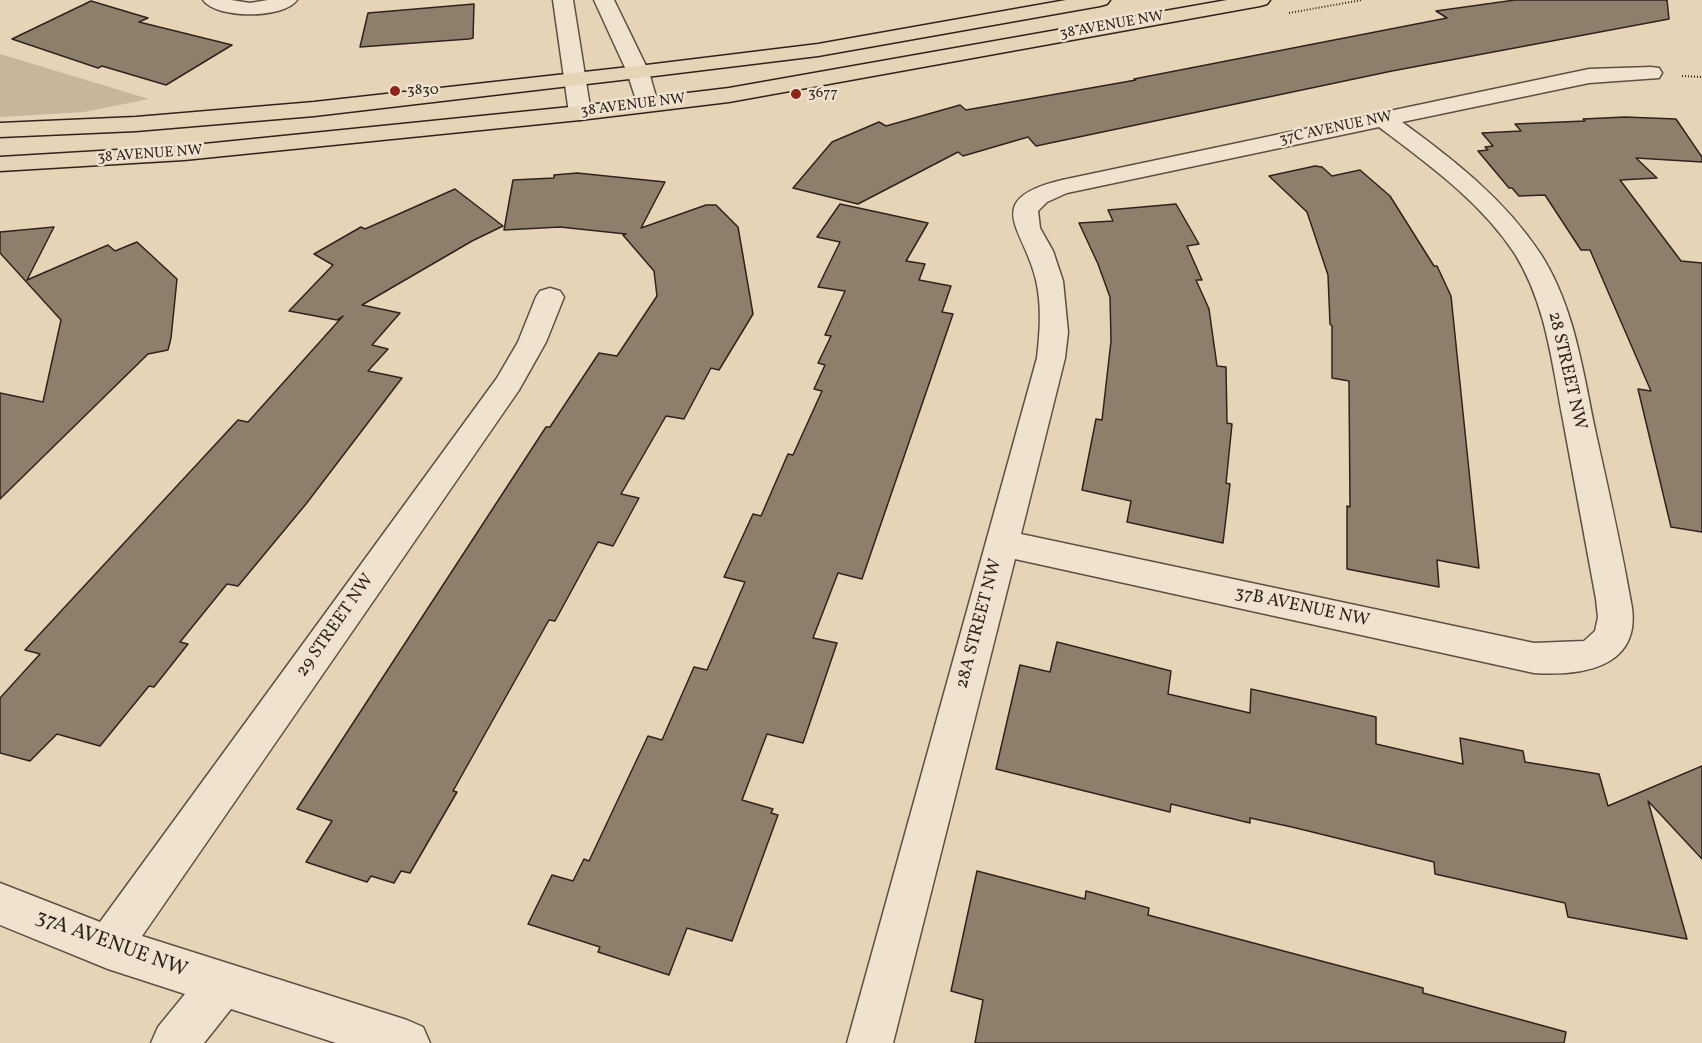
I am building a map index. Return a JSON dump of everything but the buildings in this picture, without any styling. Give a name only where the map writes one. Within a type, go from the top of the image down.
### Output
[{"type":"main road","name":"38 AVENUE NW","points":[[0,130],[136,124],[305,110],[575,80],[818,50],[1100,0]]},
{"type":"main road","name":"38 AVENUE NW","points":[[0,164],[184,153],[580,113],[729,95],[1260,0]]},
{"type":"street","points":[[213,0],[238,10],[250,10],[286,0]]},
{"type":"street","points":[[563,0],[580,113]]},
{"type":"street","points":[[604,0],[638,72],[647,104]]},
{"type":"street","name":"37C AVENUE NW","points":[[1028,206],[1045,192],[1062,187],[1589,76],[1651,74]]},
{"type":"street","name":"28 STREET NW","points":[[1383,119],[1473,189],[1512,233],[1540,276],[1559,326],[1613,599],[1615,625],[1610,642],[1602,650]]},
{"type":"street","name":"28A STREET NW","points":[[870,1043],[1051,358],[1054,334],[1050,282],[1042,255],[1025,217],[1028,206]]},
{"type":"street","name":"29 STREET NW","points":[[108,946],[509,383],[532,342],[550,297]]},
{"type":"street","name":"37B AVENUE NW","points":[[1002,543],[1534,658],[1559,660],[1602,650]]},
{"type":"street","name":"37A AVENUE NW","points":[[0,904],[108,946],[407,1043]]},
{"type":"street","points":[[174,1043],[223,984]]},
{"type":"shaded area","points":[[0,54],[149,99],[84,112],[0,117]]},
{"type":"place","name":"3830","points":[[395,91]]},
{"type":"place","name":"3677","points":[[796,94]]}]
